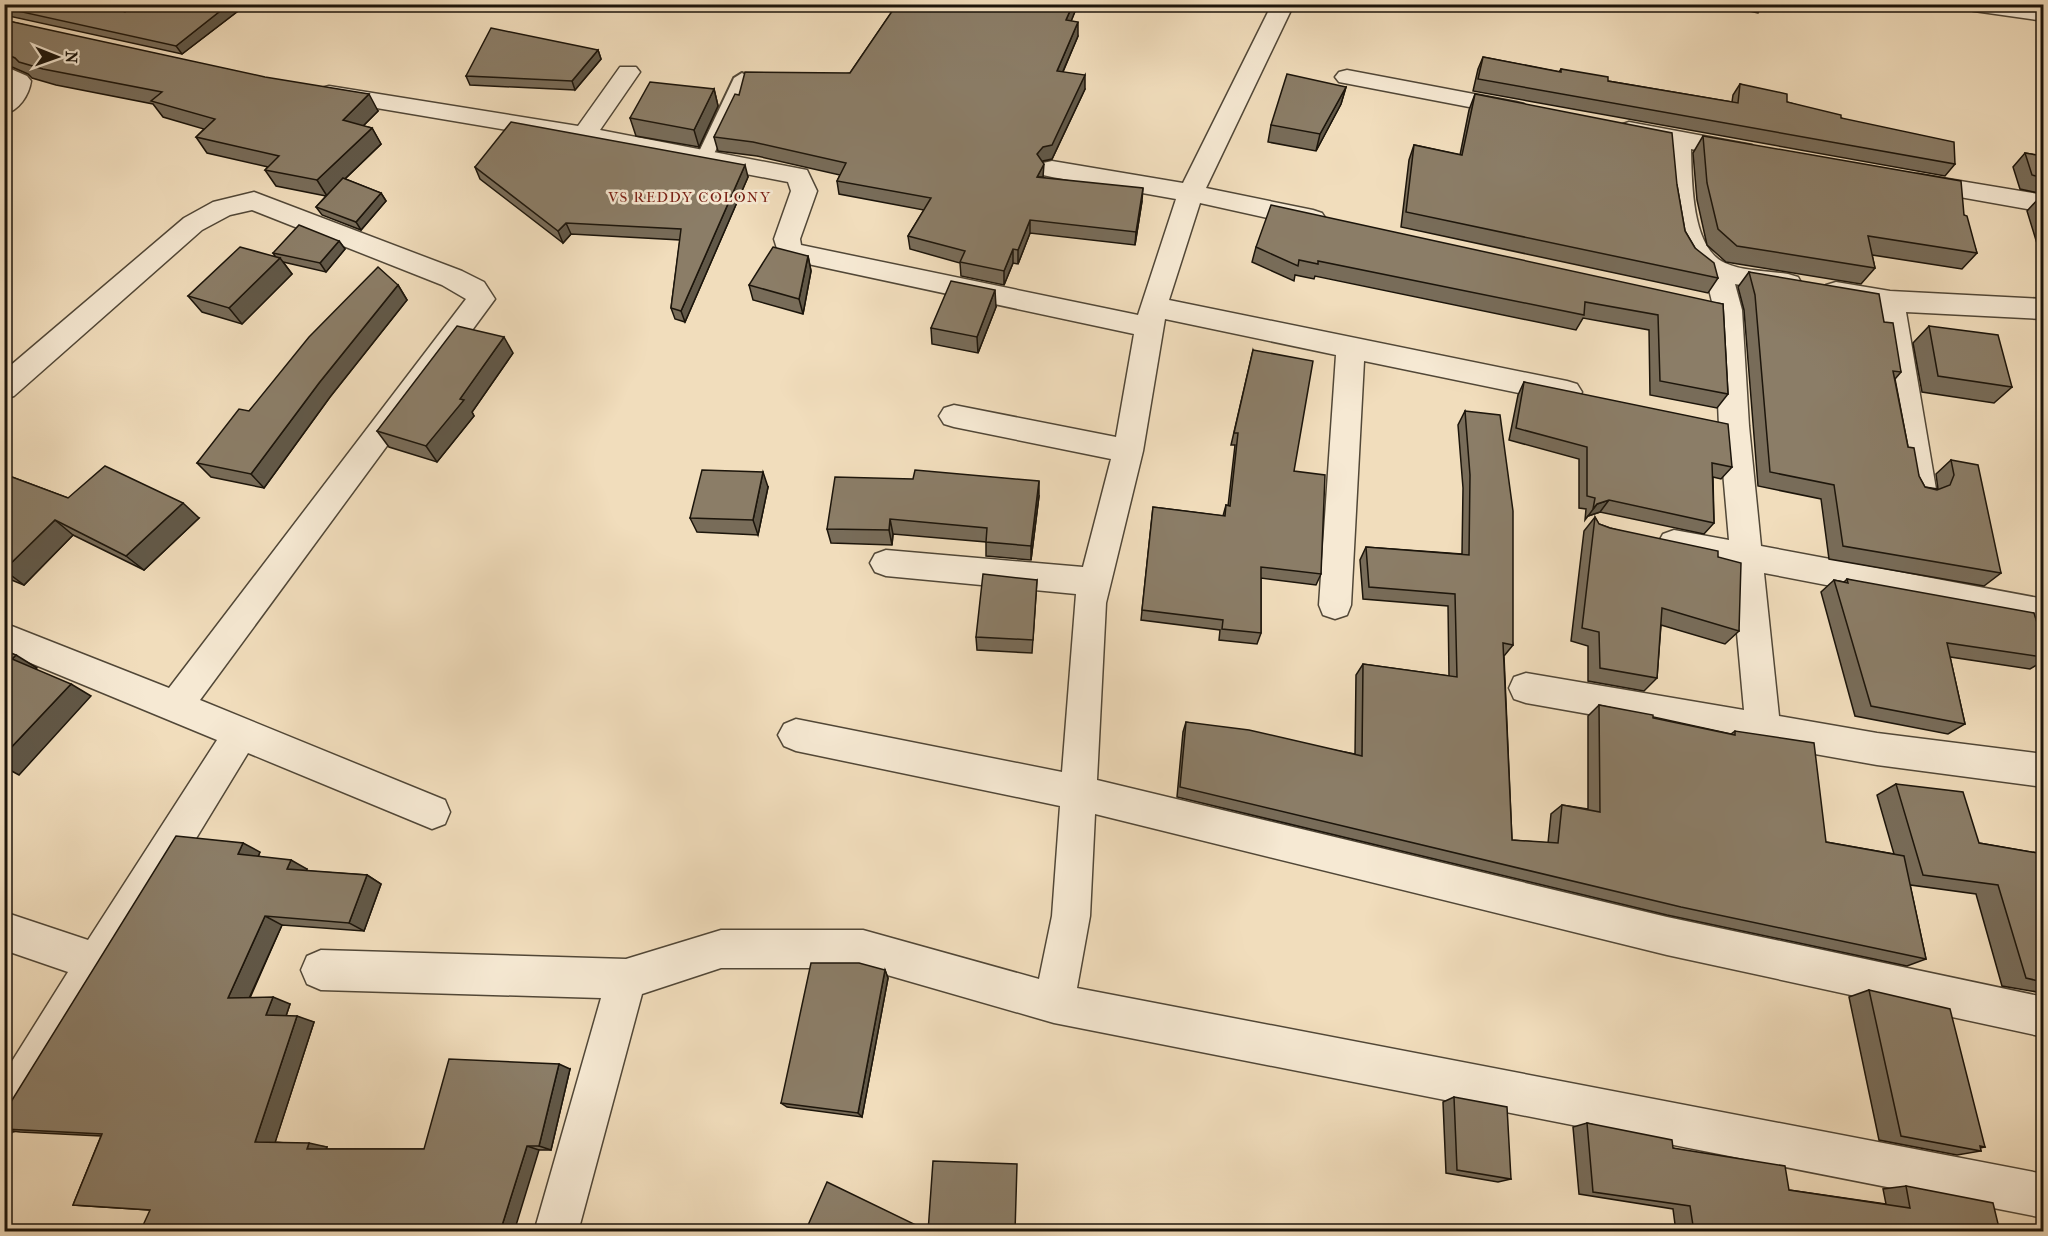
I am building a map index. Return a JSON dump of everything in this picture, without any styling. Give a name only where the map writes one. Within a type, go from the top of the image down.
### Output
[{"type":"street","points":[[1053,1003],[1071,916],[1090,603],[1128,451],[1151,317],[1191,193],[1283,4]]},
{"type":"street","points":[[1974,4],[2043,14]]},
{"type":"street","points":[[584,135],[628,72]]},
{"type":"street","points":[[4,73],[19,81],[18,91],[4,107]]},
{"type":"street","points":[[1347,76],[1541,114]]},
{"type":"street","points":[[302,88],[705,156],[798,176],[804,191],[787,238],[789,252],[1151,317],[1351,348],[1595,397]]},
{"type":"street","points":[[1610,127],[1761,154]]},
{"type":"street","points":[[1678,140],[1690,240],[1696,255],[1718,272],[1890,301],[2043,309]]},
{"type":"street","points":[[1053,169],[1191,193],[1340,225]]},
{"type":"street","points":[[1890,177],[2043,204]]},
{"type":"street","points":[[4,388],[193,224],[222,208],[254,201],[452,278],[474,289],[481,299],[176,705]]},
{"type":"street","points":[[1718,272],[1716,307],[1722,423],[1746,559],[1763,729]]},
{"type":"street","points":[[1890,301],[1921,489]]},
{"type":"street","points":[[1335,605],[1351,348]]},
{"type":"street","points":[[954,416],[1128,451]]},
{"type":"street","points":[[1645,537],[1746,559],[2043,613]]},
{"type":"street","points":[[886,563],[1095,582]]},
{"type":"street","points":[[4,637],[176,705],[240,735],[432,812]]},
{"type":"street","points":[[1526,688],[1877,749],[2043,771]]},
{"type":"street","points":[[4,1114],[96,962],[240,735]]},
{"type":"street","points":[[796,735],[1080,794],[1666,936],[2043,1017]]},
{"type":"street","points":[[4,931],[96,962]]},
{"type":"street","points":[[321,970],[626,979],[721,949],[863,949],[1053,1003],[2043,1196]]},
{"type":"street","points":[[556,1232],[626,979]]},
{"type":"lane","points":[[705,156],[742,78]]},
{"type":"building","points":[[4,4],[104,4],[125,12],[135,4],[229,4],[176,46],[4,8]]},
{"type":"building","points":[[897,4],[1073,4],[1066,20],[1078,22],[1057,71],[1085,75],[1052,145],[1043,147],[1037,154],[1044,164],[1037,177],[1143,188],[1136,232],[1030,220],[1018,250],[1013,249],[1004,271],[960,262],[965,251],[908,236],[931,198],[837,181],[846,163],[753,142],[714,137],[735,94],[739,95],[745,72],[850,73]]},
{"type":"building","points":[[4,20],[265,77],[369,94],[343,120],[372,128],[317,180],[265,170],[279,156],[196,137],[215,119],[151,101],[162,92],[43,69],[19,62],[4,53]]},
{"type":"building","points":[[491,28],[598,50],[572,81],[466,76]]},
{"type":"building","points":[[1483,57],[1561,72],[1561,69],[1608,77],[1608,81],[1738,103],[1740,84],[1787,94],[1787,102],[1841,115],[1841,118],[1954,142],[1955,164],[1478,79]]},
{"type":"building","points":[[1287,74],[1346,87],[1320,134],[1271,125]]},
{"type":"building","points":[[650,82],[714,89],[694,130],[630,118]]},
{"type":"building","points":[[1475,94],[1672,133],[1677,185],[1685,231],[1695,248],[1714,263],[1718,278],[1406,212],[1414,145],[1462,155]]},
{"type":"building","points":[[511,122],[745,165],[681,311],[671,308],[681,229],[566,223],[558,231],[475,167]]},
{"type":"building","points":[[1703,136],[1961,181],[1964,215],[1967,216],[1977,253],[1868,236],[1875,268],[1737,246],[1718,229],[1707,183]]},
{"type":"building","points":[[2025,153],[2043,156],[2043,178],[2032,175]]},
{"type":"building","points":[[343,178],[381,193],[356,222],[316,207]]},
{"type":"building","points":[[2039,198],[2043,199],[2043,211]]},
{"type":"building","points":[[1271,205],[1723,304],[1728,394],[1660,381],[1658,315],[1585,302],[1584,315],[1318,261],[1318,264],[1299,260],[1298,266],[1256,247]]},
{"type":"building","points":[[299,225],[339,241],[320,263],[273,253]]},
{"type":"building","points":[[240,247],[280,258],[229,308],[188,296]]},
{"type":"building","points":[[773,247],[808,256],[799,299],[749,285]]},
{"type":"building","points":[[378,267],[398,285],[319,383],[251,474],[197,463],[239,409],[249,411],[309,337]]},
{"type":"building","points":[[1749,272],[1879,294],[1884,322],[1893,323],[1901,372],[1893,371],[1908,447],[1914,448],[1919,476],[1925,487],[1937,490],[1950,485],[1954,475],[1951,460],[1978,465],[2001,573],[1843,546],[1834,485],[1770,472],[1755,295]]},
{"type":"building","points":[[951,281],[995,290],[977,337],[931,328]]},
{"type":"building","points":[[457,326],[504,337],[460,399],[464,400],[426,446],[377,431]]},
{"type":"building","points":[[1929,326],[1998,335],[2012,387],[1938,376]]},
{"type":"building","points":[[1253,350],[1313,361],[1294,471],[1325,475],[1321,574],[1261,567],[1261,633],[1222,629],[1223,620],[1142,610],[1153,507],[1225,516],[1226,505],[1230,506],[1238,433],[1234,433]]},
{"type":"building","points":[[1524,382],[1728,424],[1732,467],[1712,463],[1714,523],[1609,500],[1597,504],[1593,509],[1595,498],[1587,496],[1587,447],[1516,428]]},
{"type":"building","points":[[1465,411],[1500,415],[1513,511],[1513,645],[1503,643],[1512,840],[1558,843],[1562,805],[1600,812],[1599,705],[1653,715],[1653,718],[1735,735],[1735,731],[1814,743],[1826,842],[1904,856],[1926,959],[1681,907],[1180,787],[1186,722],[1249,730],[1362,756],[1363,664],[1457,677],[1455,594],[1369,587],[1366,547],[1469,555],[1470,475]]},
{"type":"building","points":[[105,466],[183,503],[126,556],[55,520],[4,570],[4,474],[68,498]]},
{"type":"building","points":[[702,470],[763,472],[753,520],[690,518]]},
{"type":"building","points":[[915,470],[1039,481],[1031,546],[986,542],[987,528],[890,519],[889,530],[827,529],[835,477],[913,479]]},
{"type":"building","points":[[1595,517],[1599,524],[1610,528],[1718,551],[1718,557],[1741,563],[1739,631],[1662,608],[1657,678],[1600,668],[1599,632],[1582,628]]},
{"type":"building","points":[[983,574],[1037,580],[1033,640],[976,637]]},
{"type":"building","points":[[1847,579],[2034,613],[2043,642],[2043,657],[1947,643],[1965,724],[1871,706],[1834,580],[1848,583]]},
{"type":"building","points":[[4,650],[16,655],[12,659],[71,684],[4,755]]},
{"type":"building","points":[[1896,784],[1963,792],[1979,843],[2043,854],[2043,982],[2026,978],[1998,885],[1923,875]]},
{"type":"building","points":[[176,836],[243,843],[238,854],[291,860],[287,869],[367,875],[349,923],[265,916],[228,998],[273,997],[266,1015],[297,1016],[255,1142],[309,1143],[307,1149],[424,1149],[449,1059],[559,1064],[539,1146],[527,1146],[500,1232],[140,1232],[150,1210],[73,1205],[102,1134],[4,1129],[4,1113]]},
{"type":"building","points":[[811,963],[859,963],[885,970],[858,1113],[781,1103]]},
{"type":"building","points":[[1869,990],[1950,1009],[1985,1147],[1980,1146],[1981,1151],[1901,1136]]},
{"type":"building","points":[[1454,1097],[1507,1107],[1511,1179],[1457,1170]]},
{"type":"building","points":[[1587,1123],[1672,1140],[1673,1148],[1785,1166],[1789,1190],[1910,1208],[1906,1186],[1993,1203],[2000,1232],[1694,1232],[1690,1206],[1593,1192]]},
{"type":"building","points":[[933,1161],[1017,1164],[1015,1232],[928,1232]]},
{"type":"building","points":[[827,1182],[916,1225],[913,1232],[805,1232]]},
{"type":"district","name":"VS REDDY COLONY","points":[[690,197]]}]
